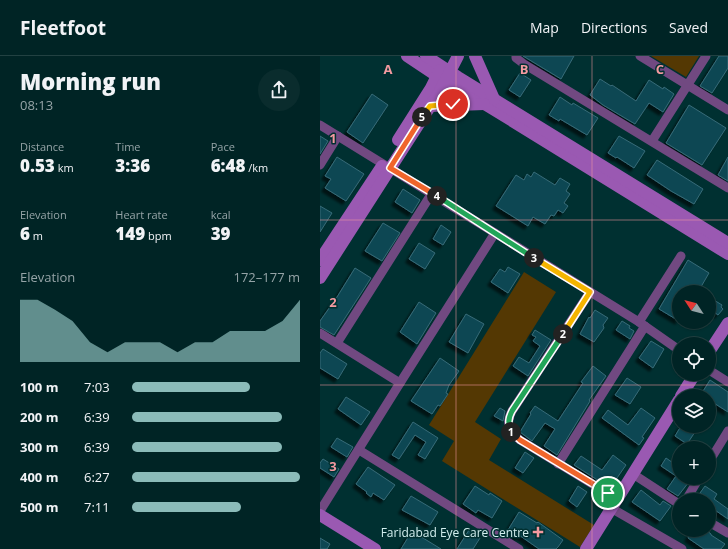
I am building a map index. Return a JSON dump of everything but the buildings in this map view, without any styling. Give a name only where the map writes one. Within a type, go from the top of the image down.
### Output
[{"type":"street","points":[[407,56],[443,74],[661,207],[728,254]]},
{"type":"street","points":[[426,56],[443,74]]},
{"type":"street","points":[[320,260],[430,106],[443,74],[448,56]]},
{"type":"street","points":[[320,278],[387,166],[431,88],[458,56]]},
{"type":"street","points":[[476,56],[489,102]]},
{"type":"street","points":[[516,56],[516,58],[524,64],[728,188]]},
{"type":"street","points":[[640,56],[728,110]]},
{"type":"street","points":[[652,141],[706,56]]},
{"type":"street","points":[[430,106],[489,102]]},
{"type":"street","points":[[320,125],[642,324],[672,345]]},
{"type":"street","points":[[320,165],[338,136]]},
{"type":"street","points":[[337,343],[432,194]]},
{"type":"street","points":[[661,207],[728,243]]},
{"type":"street","points":[[320,511],[495,233]]},
{"type":"street","points":[[558,464],[681,256]]},
{"type":"street","points":[[590,292],[508,419],[509,426],[512,434],[520,440],[558,464],[678,548]]},
{"type":"street","points":[[716,341],[728,323]]},
{"type":"street","points":[[320,333],[400,383]]},
{"type":"street","points":[[716,374],[728,382]]},
{"type":"street","points":[[586,549],[672,411]]},
{"type":"street","points":[[716,451],[728,431]]},
{"type":"street","points":[[358,450],[519,549]]},
{"type":"street","points":[[632,474],[672,500]]},
{"type":"street","points":[[320,515],[375,549]]},
{"type":"street","points":[[716,526],[725,531],[728,521]]},
{"type":"shaded area","points":[[651,56],[699,56],[686,77]]},
{"type":"shaded area","points":[[524,272],[556,292],[475,422],[501,439],[489,460],[594,525],[580,547],[442,461],[454,441],[429,425]]},
{"type":"place","name":"Faridabad Eye Care Centre","points":[[538,532]]},
{"type":"route","points":[[453,104],[430,106],[390,168],[590,292],[508,419],[512,434],[520,440],[608,493]]}]
